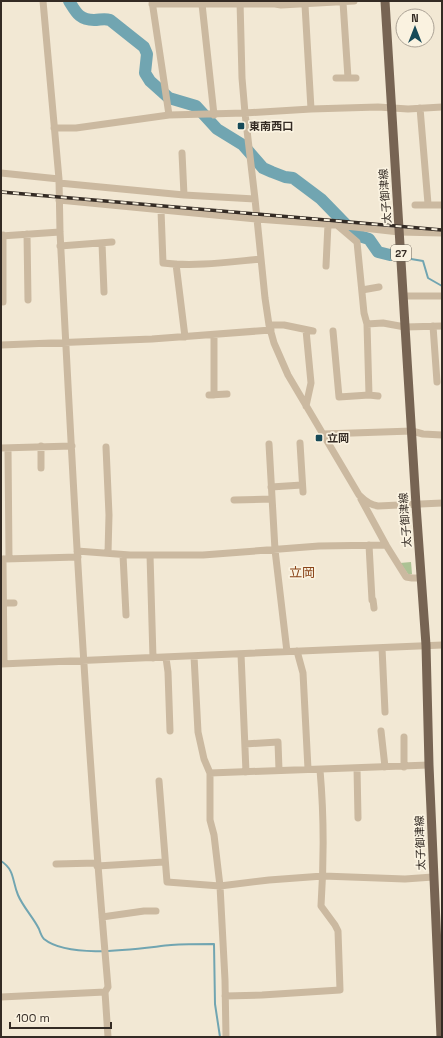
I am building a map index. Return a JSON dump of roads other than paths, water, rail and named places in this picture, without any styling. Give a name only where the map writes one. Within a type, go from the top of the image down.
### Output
[{"type":"main road","name":"太子御津線","points":[[385,1],[426,645],[433,877],[441,1037]]},
{"type":"street","points":[[42,1],[59,181],[60,246],[65,341],[97,865],[108,988],[105,992],[108,1037]]},
{"type":"street","points":[[169,115],[152,2],[202,4],[240,2],[305,5],[354,1]]},
{"type":"street","points":[[240,2],[242,78],[265,298],[270,327],[280,360],[359,495],[386,545],[406,577],[421,578]]},
{"type":"street","points":[[336,78],[352,78],[343,2]]},
{"type":"street","points":[[202,4],[214,115]]},
{"type":"street","points":[[305,5],[311,109]]},
{"type":"street","points":[[54,128],[76,128],[169,115],[214,115],[311,109],[378,107],[391,109],[442,107]]},
{"type":"street","points":[[420,108],[428,204]]},
{"type":"street","points":[[182,153],[184,195]]},
{"type":"street","points":[[1,173],[184,195],[255,199]]},
{"type":"street","points":[[59,200],[257,219],[337,224],[399,232],[442,233]]},
{"type":"street","points":[[415,204],[442,205]]},
{"type":"street","points":[[161,210],[163,263],[176,264],[261,259]]},
{"type":"street","points":[[326,266],[328,224]]},
{"type":"street","points":[[337,224],[357,242],[364,313],[367,324],[369,395]]},
{"type":"street","points":[[2,298],[2,235],[60,232]]},
{"type":"street","points":[[27,234],[23,269],[28,300]]},
{"type":"street","points":[[60,246],[112,242]]},
{"type":"street","points":[[102,243],[104,292]]},
{"type":"street","points":[[176,264],[185,337]]},
{"type":"street","points":[[362,290],[379,287]]},
{"type":"street","points":[[404,296],[442,296]]},
{"type":"street","points":[[367,324],[383,323],[405,327],[442,326]]},
{"type":"street","points":[[1,345],[214,335],[284,325],[310,330],[311,382],[306,406]]},
{"type":"street","points":[[433,326],[437,382]]},
{"type":"street","points":[[333,331],[339,396],[378,396]]},
{"type":"street","points":[[214,335],[212,395],[227,394]]},
{"type":"street","points":[[323,434],[412,431],[423,434],[442,435]]},
{"type":"street","points":[[271,487],[302,489],[300,443]]},
{"type":"street","points":[[269,444],[275,550],[288,652]]},
{"type":"street","points":[[41,446],[41,468]]},
{"type":"street","points":[[72,446],[4,448],[4,604],[2,664],[442,645]]},
{"type":"street","points":[[106,447],[110,469],[110,497],[106,527],[108,553]]},
{"type":"street","points":[[359,495],[372,505],[378,506],[442,503]]},
{"type":"street","points":[[234,500],[272,499]]},
{"type":"street","points":[[369,545],[368,582],[374,608]]},
{"type":"street","points":[[4,559],[108,553],[123,555],[203,555],[319,546],[386,545]]},
{"type":"street","points":[[123,555],[128,599],[126,615]]},
{"type":"street","points":[[150,555],[153,658]]},
{"type":"street","points":[[4,604],[14,603]]},
{"type":"street","points":[[382,648],[385,712]]},
{"type":"street","points":[[297,651],[303,672],[308,769]]},
{"type":"street","points":[[241,654],[246,772]]},
{"type":"street","points":[[194,656],[198,732],[204,759],[210,773],[210,820],[214,835],[220,886],[226,1037]]},
{"type":"street","points":[[166,658],[168,672],[170,731]]},
{"type":"street","points":[[381,732],[384,766]]},
{"type":"street","points":[[404,737],[404,767]]},
{"type":"street","points":[[245,744],[278,742],[279,770]]},
{"type":"street","points":[[210,773],[429,765]]},
{"type":"street","points":[[357,768],[358,818]]},
{"type":"street","points":[[225,996],[340,990],[338,931],[321,906],[323,876],[320,770]]},
{"type":"street","points":[[159,781],[164,862],[167,882],[220,886],[269,880],[323,876],[405,879],[433,877]]},
{"type":"street","points":[[56,864],[97,865],[164,862]]},
{"type":"street","points":[[102,917],[144,911],[156,911]]},
{"type":"street","points":[[1,997],[105,992]]},
{"type":"waterway","points":[[69,1],[81,17],[89,20],[110,20],[144,47],[147,54],[145,73],[150,81],[169,98],[196,106],[217,129],[243,145],[263,168],[285,177],[293,178],[321,199],[356,235],[369,239],[378,252],[390,255]]},
{"type":"waterway","points":[[411,259],[423,261],[428,278],[442,286]]},
{"type":"waterway","points":[[1,861],[9,868],[20,899],[37,925],[44,939],[56,945],[70,949],[106,951],[171,945],[214,944],[215,1004],[220,1037]]},
{"type":"railway","points":[[1,192],[442,230]]},
{"type":"place","name":"東南西口","points":[[241,126]]},
{"type":"place","name":"立岡","points":[[319,438]]},
{"type":"district","name":"立岡","points":[[302,572]]}]
